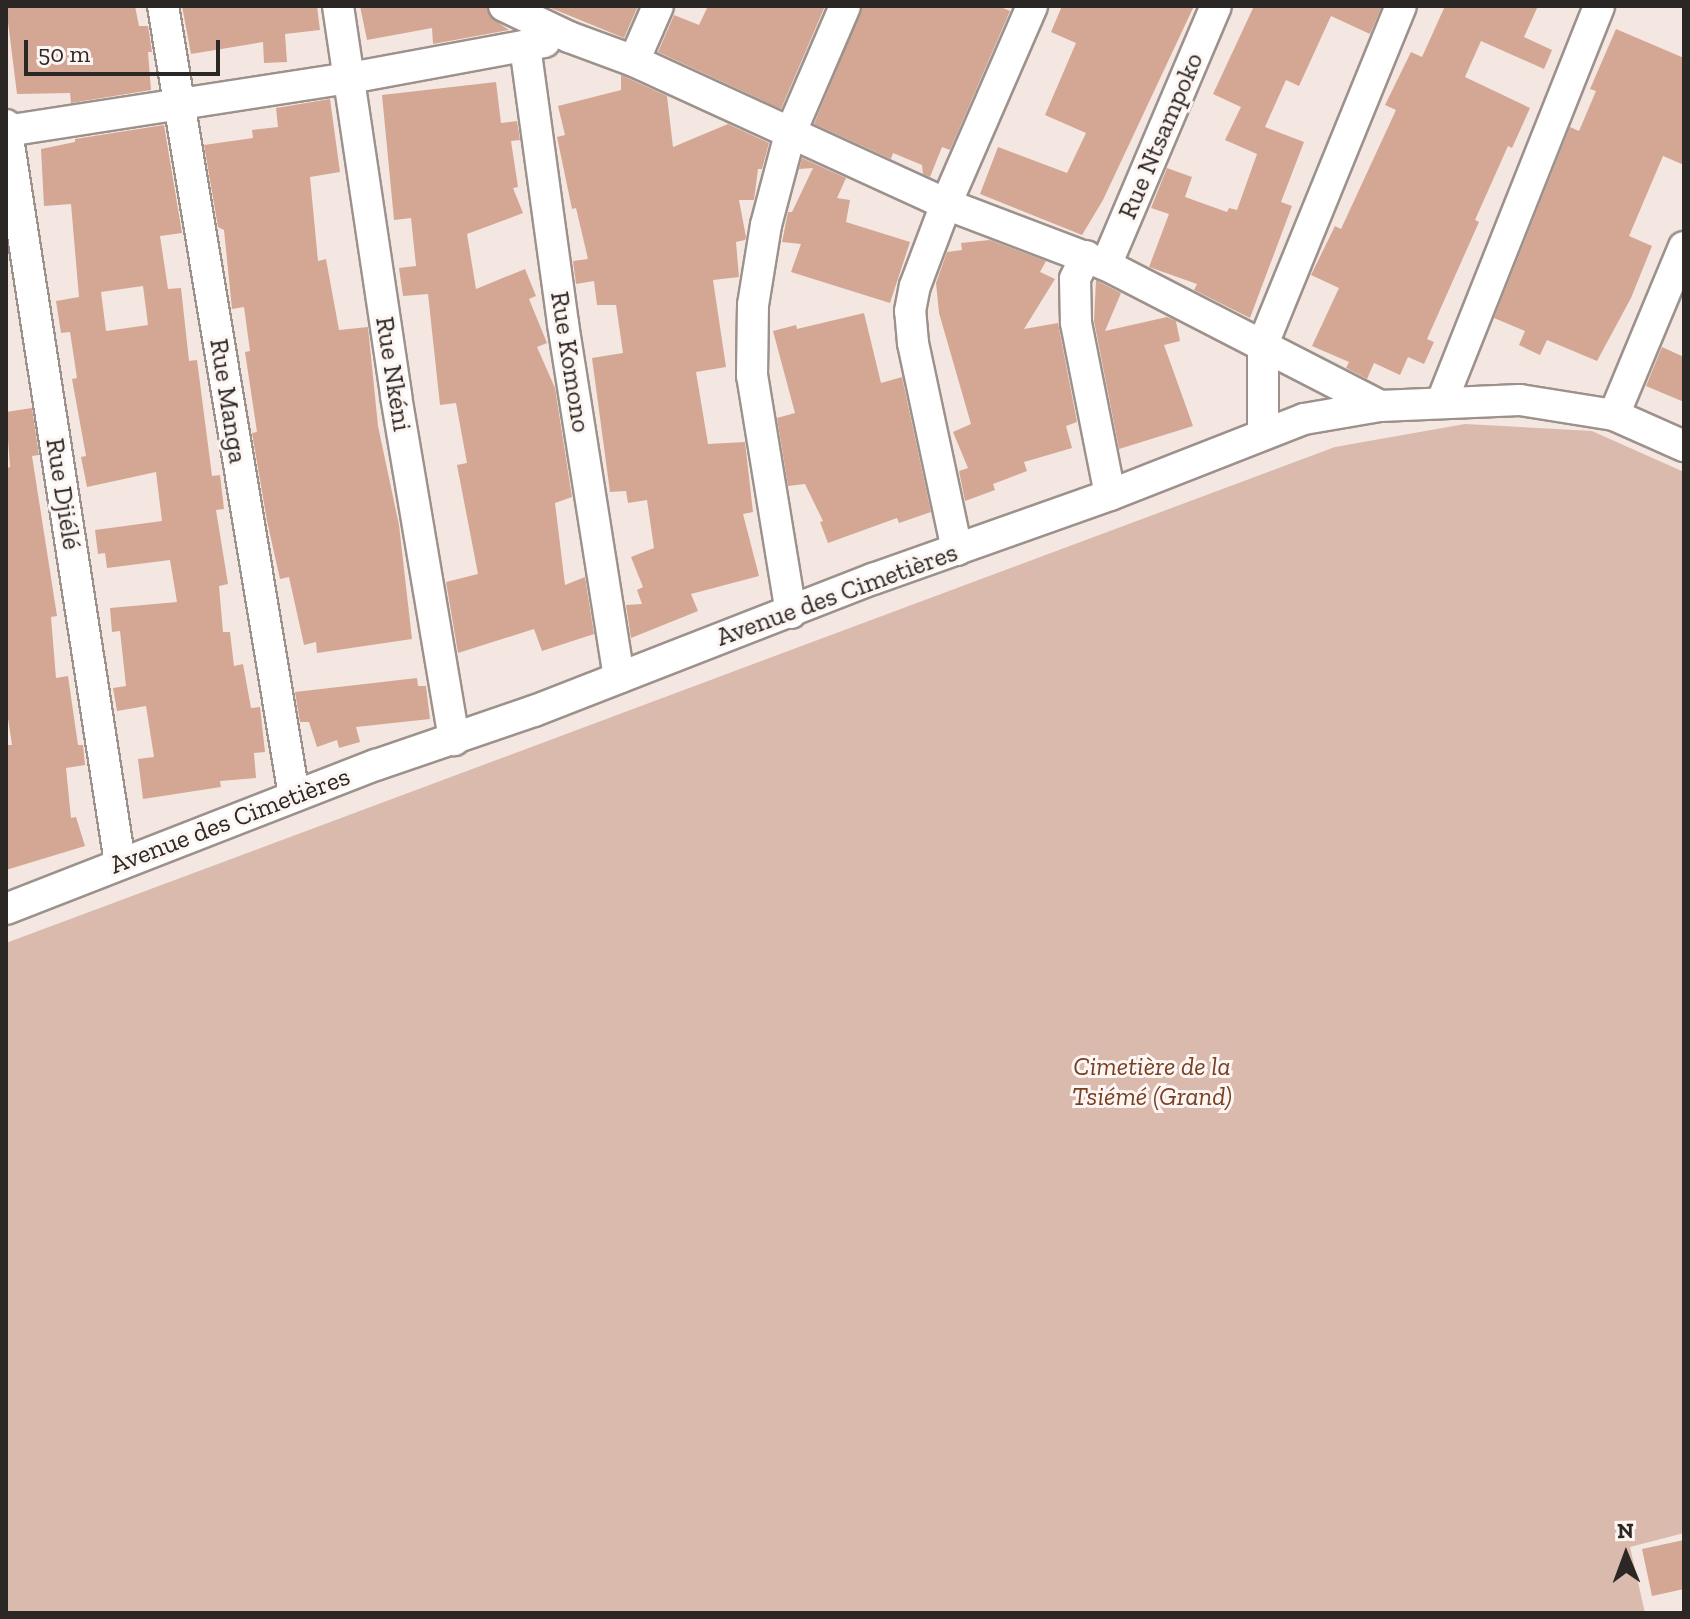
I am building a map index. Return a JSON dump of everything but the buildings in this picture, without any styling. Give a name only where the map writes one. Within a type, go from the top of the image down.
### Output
[{"type":"street","name":"Rue Manga","points":[[163,6],[294,796]]},
{"type":"street","name":"Rue Nkéni","points":[[338,6],[396,396],[454,740]]},
{"type":"street","points":[[504,6],[569,37],[634,61],[946,204],[1096,261],[1380,406]]},
{"type":"street","points":[[634,61],[658,6]]},
{"type":"street","points":[[791,613],[752,376],[755,291],[766,225],[790,134],[845,6]]},
{"type":"street","points":[[957,550],[913,343],[910,311],[915,286],[946,204],[1032,6]]},
{"type":"street","name":"Rue Ntsampoko","points":[[1110,495],[1076,323],[1075,279],[1096,261],[1216,6]]},
{"type":"street","points":[[1263,433],[1263,344],[1401,6]]},
{"type":"street","points":[[1442,401],[1599,6]]},
{"type":"street","points":[[6,129],[350,78],[569,37]]},
{"type":"street","name":"Rue Komono","points":[[525,46],[563,324],[619,678]]},
{"type":"street","name":"Rue Djiélé","points":[[6,129],[120,863]]},
{"type":"street","points":[[1614,415],[1684,247]]},
{"type":"street","name":"Avenue des Cimetières","points":[[6,909],[294,796],[454,740],[1110,495],[1263,433],[1326,414],[1442,401],[1520,400],[1614,415],[1684,446]]},
{"type":"green space","name":"Cimetière de la Tsiémé (Grand)","points":[[1465,424],[1592,431],[1684,472],[1684,1533],[1630,1547],[1645,1613],[6,1613],[6,943],[1335,447]]}]
